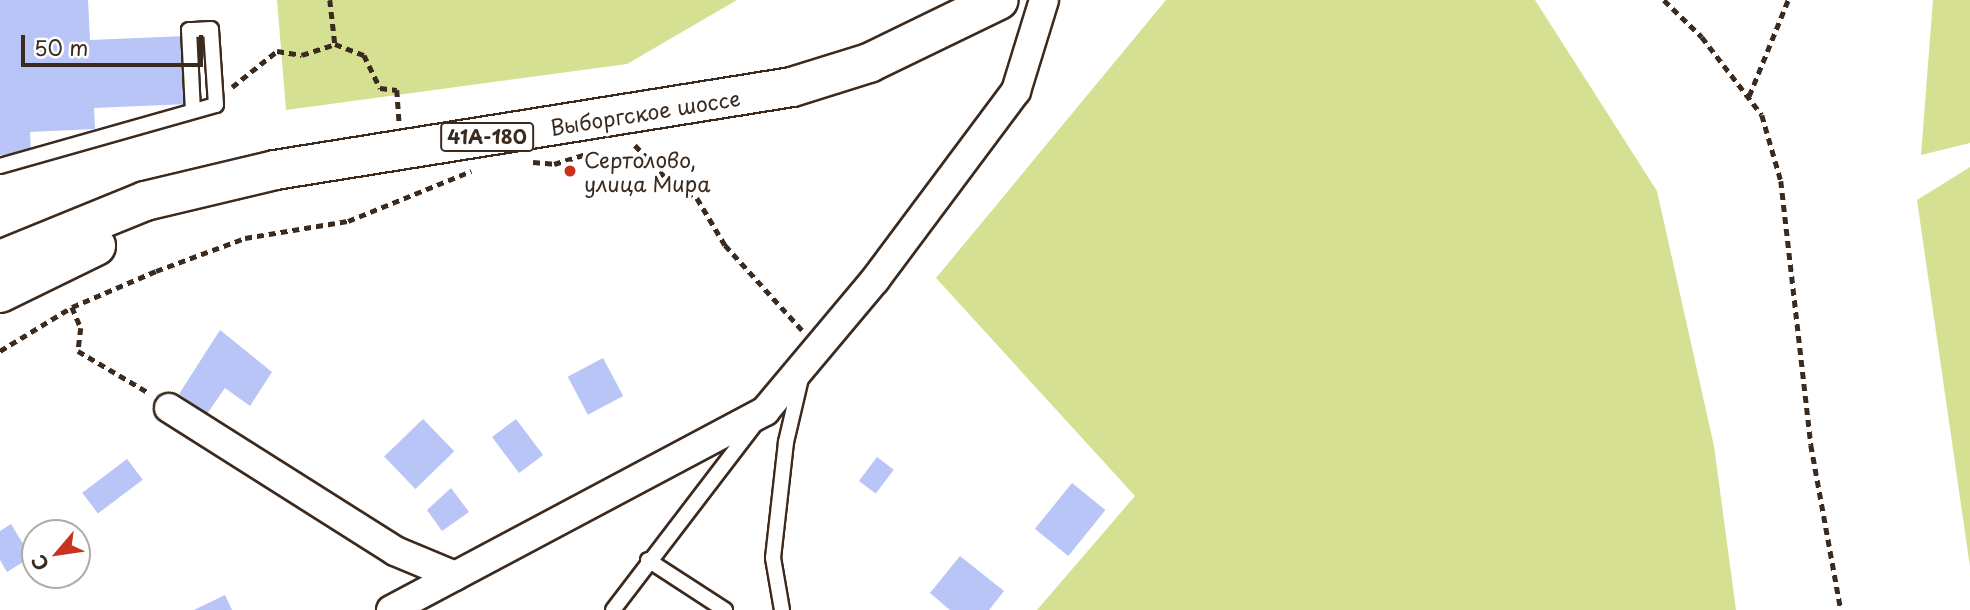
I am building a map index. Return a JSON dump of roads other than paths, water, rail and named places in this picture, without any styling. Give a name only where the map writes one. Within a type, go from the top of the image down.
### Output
[{"type":"main road","name":"Выборгское шоссе","points":[[0,260],[145,201],[275,170],[792,87],[881,58],[999,0]]},
{"type":"main road","name":"Выборгское шоссе","points":[[0,293],[275,170]]},
{"type":"street","points":[[391,610],[765,411],[803,366],[1016,91],[1044,0]]},
{"type":"street","points":[[169,408],[395,551],[456,576]]},
{"type":"lane","points":[[0,166],[216,105],[211,29],[189,30],[193,111]]},
{"type":"lane","points":[[782,610],[774,592],[773,558],[786,442],[803,366]]},
{"type":"lane","points":[[613,610],[648,560],[765,411]]},
{"type":"lane","points":[[648,560],[725,610]]},
{"type":"place","name":"Сертолово, улица Мира","points":[[570,171]]}]
